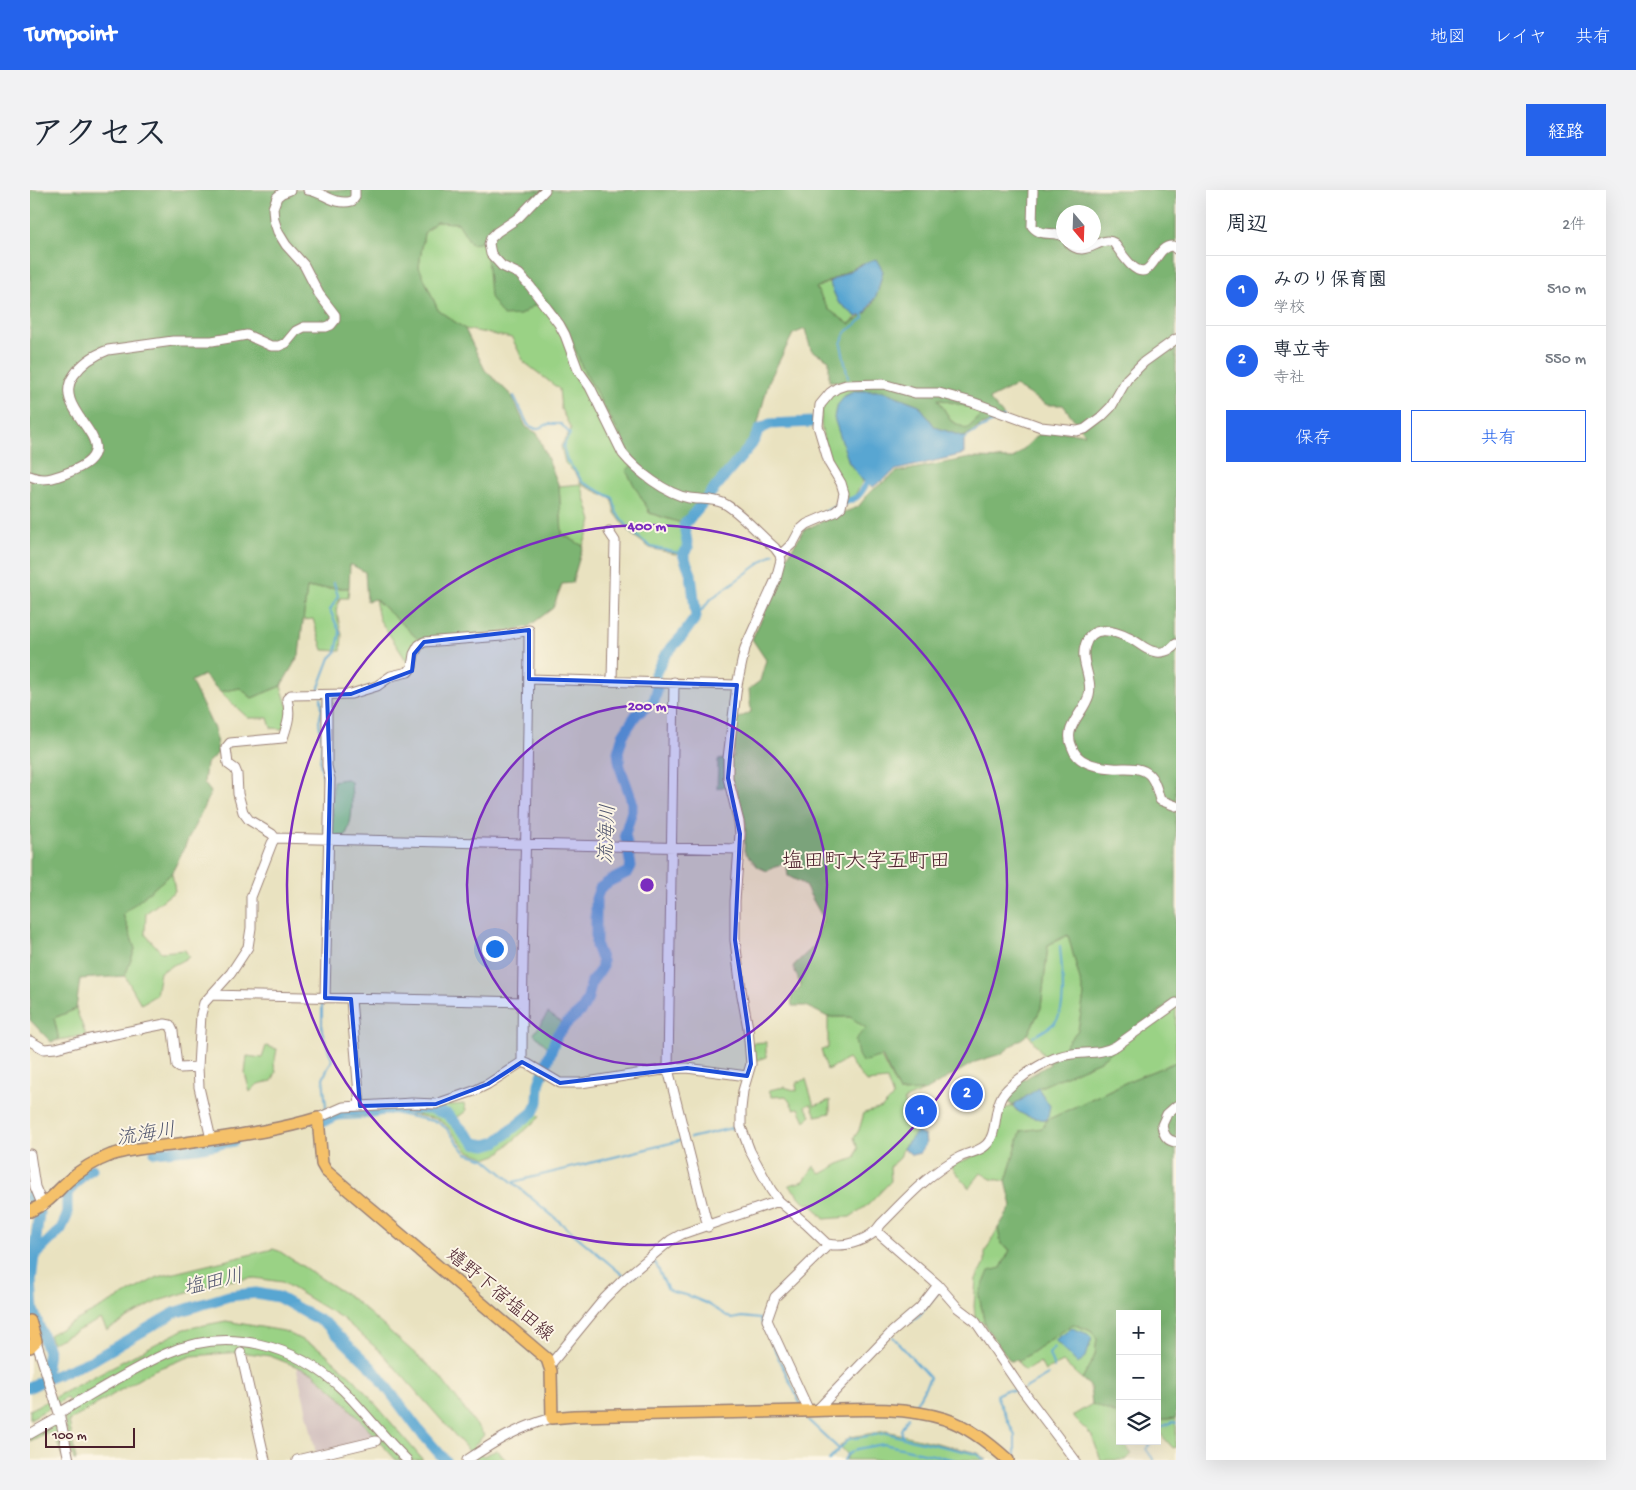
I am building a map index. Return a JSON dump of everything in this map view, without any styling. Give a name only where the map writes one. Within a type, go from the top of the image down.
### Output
[{"type":"main road","points":[[30,1211],[43,1206],[69,1180],[88,1166],[109,1156],[127,1151],[275,1129],[318,1118]]},
{"type":"main road","name":"嬉野下宿塩田線","points":[[318,1118],[322,1164],[326,1171],[547,1359],[551,1371],[552,1418]]},
{"type":"main road","points":[[30,1321],[35,1346]]},
{"type":"main road","points":[[552,1418],[812,1411],[879,1410],[914,1412],[946,1419],[970,1431],[1008,1460]]},
{"type":"street","points":[[30,476],[37,479],[55,478],[86,464],[93,457],[96,448],[94,438],[69,400],[68,390],[69,382],[76,371],[87,360],[98,354],[108,350],[173,341],[212,341],[247,335],[271,346],[279,346],[286,343],[296,331],[304,327],[326,327],[331,325],[335,315],[319,294],[304,266],[286,245],[278,232],[274,220],[273,208],[278,197],[290,190]]},
{"type":"street","points":[[308,190],[340,203],[352,201],[355,197],[355,190]]},
{"type":"street","points":[[545,190],[518,218],[491,238],[489,244],[491,254],[502,266],[519,274],[559,324],[578,370],[590,387],[623,454],[631,463],[642,473],[674,493],[688,498],[712,500],[723,503],[733,509],[777,552],[781,560],[776,579],[745,648],[737,684],[728,758],[728,778],[739,822],[740,834],[735,901],[735,940],[748,1028],[750,1064],[741,1109],[741,1127],[750,1150],[771,1190],[779,1201],[828,1244],[842,1245],[854,1243],[876,1231],[920,1185],[959,1157],[985,1147],[991,1140],[995,1116],[1005,1091],[1036,1068],[1059,1056],[1108,1051],[1176,1003]]},
{"type":"street","points":[[1033,190],[1032,226],[1036,231],[1045,235],[1056,233]]},
{"type":"street","points":[[1101,242],[1110,240],[1130,265],[1144,271],[1150,268],[1163,248],[1168,245],[1176,249]]},
{"type":"street","points":[[777,552],[793,543],[800,530],[807,524],[835,512],[842,503],[844,492],[829,463],[818,426],[820,406],[830,393],[837,388],[846,384],[883,384],[915,393],[940,393],[972,402],[1041,427],[1077,431],[1084,429],[1101,417],[1110,407],[1127,379],[1144,362],[1176,338]]},
{"type":"street","points":[[609,532],[615,541],[612,681]]},
{"type":"street","points":[[522,1062],[522,1002],[525,844],[529,679],[529,630],[502,636],[424,642],[419,645],[414,654],[412,667],[408,672],[391,676],[376,686],[352,694],[291,695],[287,699],[290,718],[283,738],[230,743],[226,748],[228,764],[235,769],[237,774],[238,794],[243,812],[249,820],[272,834],[275,838],[329,840],[525,844],[621,846],[632,846],[739,849]]},
{"type":"street","points":[[1176,644],[1170,650],[1162,652],[1152,651],[1129,638],[1101,630],[1093,632],[1086,640],[1084,649],[1090,686],[1089,696],[1074,723],[1069,741],[1076,756],[1082,760],[1114,769],[1134,768],[1144,771],[1153,782],[1160,800],[1176,806]]},
{"type":"street","points":[[529,679],[737,684]]},
{"type":"street","points":[[674,682],[668,1069],[708,1227]]},
{"type":"street","points":[[325,998],[330,778],[327,766],[327,695]]},
{"type":"street","points":[[211,1139],[199,1087],[198,1067],[201,1014],[204,1003],[231,973],[248,947],[251,928],[251,897],[275,838]]},
{"type":"street","points":[[211,995],[522,1002]]},
{"type":"street","points":[[351,998],[360,1106]]},
{"type":"street","points":[[30,1041],[44,1049],[56,1048],[165,1024],[170,1025],[173,1031],[177,1066],[180,1068],[198,1067]]},
{"type":"street","points":[[522,1062],[560,1084],[581,1083],[668,1069],[687,1068],[747,1076]]},
{"type":"street","points":[[318,1118],[343,1107],[412,1103],[436,1104],[481,1088],[522,1062]]},
{"type":"street","points":[[1176,1106],[1167,1114],[1162,1125],[1165,1136],[1172,1142],[1176,1142]]},
{"type":"street","points":[[30,1154],[35,1187],[43,1206]]},
{"type":"street","points":[[550,1365],[604,1299],[671,1240],[682,1234],[708,1227],[779,1201]]},
{"type":"street","points":[[876,1231],[938,1285],[958,1308],[975,1321],[1020,1387],[1075,1460]]},
{"type":"street","points":[[828,1244],[775,1297],[767,1320],[812,1411],[892,1332],[920,1308],[938,1285]]},
{"type":"street","points":[[30,1434],[59,1414],[166,1354],[196,1344],[229,1340],[254,1343],[282,1350],[312,1365],[342,1390],[390,1445],[407,1460]]},
{"type":"street","points":[[35,1346],[59,1414],[69,1460]]},
{"type":"street","points":[[241,1353],[266,1460]]},
{"type":"street","points":[[467,1460],[509,1433],[552,1418]]},
{"type":"street","points":[[297,1460],[376,1441]]},
{"type":"highlighted area","points":[[529,630],[529,679],[737,685],[728,778],[740,834],[735,940],[748,1028],[751,1064],[747,1076],[687,1068],[560,1083],[522,1062],[488,1084],[436,1104],[360,1106],[351,999],[325,998],[330,779],[327,695],[351,694],[412,671],[414,654],[424,642]]},
{"type":"shaded area","points":[[296,1365],[313,1373],[337,1394],[377,1439],[316,1453]]},
{"type":"green space","points":[[30,190],[1176,190],[1176,997],[1100,1061],[1038,1088],[1013,1106],[1005,1100],[1008,1089],[1050,1064],[1078,1030],[1084,995],[1068,935],[1048,945],[1041,1008],[1028,1034],[1001,1054],[975,1062],[925,1091],[899,1092],[882,1056],[862,1062],[858,1055],[855,1040],[866,1028],[850,1017],[828,1017],[806,1006],[792,1006],[791,997],[801,986],[793,966],[814,946],[823,918],[804,884],[788,876],[786,862],[767,871],[758,867],[744,851],[746,824],[734,783],[717,789],[718,760],[733,757],[736,719],[751,712],[749,689],[760,681],[766,660],[752,639],[780,580],[786,558],[804,530],[858,507],[870,492],[897,472],[970,458],[1013,459],[1038,435],[1056,431],[1085,434],[1063,405],[1047,405],[1015,386],[989,399],[1004,416],[982,425],[964,437],[935,427],[919,405],[883,391],[855,391],[848,382],[829,381],[829,360],[811,350],[805,329],[793,334],[769,381],[757,426],[748,445],[681,523],[650,513],[626,471],[635,462],[582,367],[567,328],[545,298],[520,315],[503,316],[490,297],[486,242],[471,244],[458,223],[436,222],[424,233],[419,267],[438,310],[465,329],[485,370],[512,396],[526,427],[537,433],[559,486],[562,534],[583,546],[572,583],[562,584],[553,608],[528,627],[500,633],[418,639],[375,599],[367,601],[365,572],[350,564],[349,588],[307,588],[299,655],[281,686],[252,698],[240,688],[220,692],[204,675],[191,681],[215,731],[218,753],[206,764],[204,783],[211,792],[172,873],[123,914],[135,949],[125,976],[80,979],[76,1009],[54,1018],[59,1040],[51,1042],[30,1020]],"holes":[[[863,263],[883,271],[877,293],[870,308],[849,324],[828,309],[816,288]],[[938,399],[977,409],[982,415],[967,429],[951,421]]]},
{"type":"green space","points":[[436,222],[459,223],[471,244],[486,241],[488,259],[520,315],[545,298],[568,328],[582,367],[635,462],[649,513],[681,523],[685,548],[679,555],[650,548],[630,533],[615,513],[612,499],[581,484],[577,475],[565,463],[561,446],[571,429],[561,409],[559,389],[524,362],[512,338],[465,329],[438,310],[419,267],[424,233]]},
{"type":"green space","points":[[829,282],[838,302],[857,317],[849,324],[828,309],[816,288]]},
{"type":"green space","points":[[848,382],[855,391],[844,396],[849,463],[863,481],[854,497],[847,498],[828,453],[824,440],[821,416],[827,399]]},
{"type":"green space","points":[[938,399],[977,409],[982,415],[967,429],[951,421]]},
{"type":"green space","points":[[581,484],[592,521],[583,546],[562,534],[559,486]]},
{"type":"green space","points":[[307,588],[349,588],[348,598],[340,598],[336,610],[342,634],[341,651],[323,650],[313,619],[303,620]]},
{"type":"green space","points":[[375,599],[418,639],[408,663],[379,619]]},
{"type":"green space","points":[[281,686],[289,711],[283,729],[271,728],[268,718],[248,718],[220,692],[240,688],[252,698]]},
{"type":"green space","points":[[346,779],[351,782],[352,810],[350,823],[345,836],[332,836],[333,781]]},
{"type":"green space","points":[[172,873],[175,891],[146,913],[145,934],[161,952],[185,950],[189,957],[160,972],[156,995],[141,1004],[125,976],[135,949],[123,914]]},
{"type":"green space","points":[[1068,935],[1084,995],[1078,1030],[1050,1064],[1028,1034],[1041,1008],[1048,945]]},
{"type":"green space","points":[[1176,997],[1176,1062],[1131,1080],[1047,1120],[1043,1128],[1021,1131],[1006,1181],[991,1179],[981,1173],[969,1188],[951,1166],[979,1154],[993,1144],[1000,1110],[1013,1106],[1017,1111],[1050,1106],[1038,1088],[1100,1061]]},
{"type":"green space","points":[[76,1009],[86,1035],[59,1040],[54,1018]]},
{"type":"green space","points":[[548,1013],[561,1022],[549,1048],[534,1034]]},
{"type":"green space","points":[[828,1017],[850,1017],[866,1028],[899,1092],[925,1091],[904,1100],[912,1125],[917,1132],[903,1148],[900,1158],[890,1167],[891,1181],[869,1204],[850,1217],[824,1219],[811,1203],[806,1204],[789,1185],[804,1181],[814,1166],[821,1174],[855,1158],[858,1148],[854,1138],[859,1130],[864,1113],[882,1108],[893,1097],[887,1080],[866,1082],[848,1059],[827,1070],[821,1049],[828,1048]]},
{"type":"green space","points":[[766,1042],[766,1057],[754,1061],[752,1043]]},
{"type":"green space","points":[[266,1046],[277,1049],[274,1065],[276,1072],[272,1081],[258,1084],[250,1092],[245,1074],[247,1056],[262,1058]]},
{"type":"green space","points":[[1176,1062],[1176,1418],[1161,1420],[1161,1310],[1116,1310],[1116,1413],[1092,1404],[1090,1386],[1082,1379],[1095,1355],[1097,1339],[1091,1331],[1073,1324],[1022,1359],[1010,1361],[985,1326],[979,1295],[989,1271],[1001,1268],[1010,1250],[1001,1244],[998,1228],[1012,1206],[1006,1181],[1021,1131],[1043,1128],[1047,1120],[1131,1080]]},
{"type":"green space","points":[[806,1079],[814,1106],[830,1100],[830,1113],[816,1116],[811,1104],[805,1106],[811,1116],[805,1121],[799,1108],[794,1109],[786,1096],[772,1097],[769,1090],[784,1087],[797,1091],[796,1083]]},
{"type":"green space","points":[[464,1104],[466,1111],[450,1123],[472,1146],[487,1148],[497,1143],[535,1113],[540,1117],[497,1155],[488,1158],[468,1151],[446,1125],[437,1119],[393,1111],[342,1117],[343,1114],[392,1109],[428,1111],[441,1106]]},
{"type":"green space","points":[[998,1228],[1001,1244],[1010,1250],[1001,1268],[979,1295],[985,1326],[975,1316],[976,1279],[985,1262],[985,1252]]},
{"type":"green space","points":[[273,1249],[353,1299],[437,1373],[484,1435],[474,1446],[483,1456],[497,1450],[506,1460],[477,1460],[382,1353],[342,1318],[282,1282],[255,1278],[224,1281],[158,1301],[107,1330],[101,1319],[52,1343],[49,1335],[158,1277]]},
{"type":"green space","points":[[226,1321],[284,1331],[322,1350],[354,1379],[423,1460],[396,1460],[337,1394],[313,1373],[270,1356],[240,1352],[192,1356],[154,1370],[69,1421],[76,1460],[74,1460],[63,1414],[73,1408],[67,1398],[30,1419],[30,1410],[184,1329]]},
{"type":"green space","points":[[1073,1324],[1090,1331],[1097,1338],[1095,1355],[1082,1379],[1063,1362],[1045,1371],[1040,1362],[1025,1371],[1018,1362]]},
{"type":"green space","points":[[1092,1404],[1116,1413],[1116,1445],[1124,1445],[1132,1454],[1126,1460],[1101,1460],[1092,1436],[1072,1416]]},
{"type":"green space","points":[[1176,1418],[1176,1447],[1173,1448],[1161,1434],[1161,1420]]},
{"type":"green space","points":[[55,1424],[64,1460],[54,1435],[46,1433],[30,1441],[30,1435]]},
{"type":"green space","points":[[886,1431],[978,1453],[987,1460],[846,1460],[848,1455],[840,1446],[850,1437]]},
{"type":"water","points":[[876,259],[883,271],[877,294],[865,314],[857,317],[838,302],[829,282],[864,263]]},
{"type":"water","points":[[855,391],[883,391],[919,405],[935,427],[964,437],[964,454],[896,470],[873,487],[863,481],[849,463],[834,418],[836,407],[845,396]]},
{"type":"water","points":[[1038,1088],[1050,1106],[1047,1120],[1024,1115],[1013,1106]]},
{"type":"water","points":[[917,1132],[925,1136],[926,1144],[920,1153],[912,1155],[903,1148]]},
{"type":"water","points":[[1072,1328],[1088,1334],[1092,1338],[1086,1357],[1078,1364],[1055,1340]]},
{"type":"waterway","points":[[848,378],[841,344],[845,333],[864,318],[863,314]]},
{"type":"waterway","points":[[514,396],[528,425],[536,429],[549,424],[561,424],[570,434],[563,446],[567,461],[582,482],[613,498],[617,513],[632,532],[651,547],[683,554]]},
{"type":"waterway","points":[[962,440],[1004,417]]},
{"type":"waterway","name":"流海川","points":[[322,1122],[342,1112],[392,1108],[431,1109],[447,1114],[475,1143],[486,1145],[496,1142],[533,1112],[538,1102],[539,1084],[557,1035],[581,1011],[587,1001],[592,981],[602,968],[602,961],[596,946],[596,899],[600,888],[628,872],[631,866],[625,834],[632,811],[632,801],[620,767],[618,752],[623,735],[636,715],[654,701],[657,691],[655,674],[665,655],[696,617],[691,574],[683,554],[688,548],[684,525],[752,444],[760,429],[770,424],[814,422]]},
{"type":"waterway","points":[[840,504],[856,497],[862,492],[867,483]]},
{"type":"waterway","points":[[822,513],[836,506]]},
{"type":"waterway","points":[[791,539],[797,528]]},
{"type":"waterway","points":[[696,617],[712,598],[774,553]]},
{"type":"waterway","points":[[319,692],[319,687],[330,658],[336,652],[340,633],[330,610],[338,596],[334,583]]},
{"type":"waterway","points":[[321,698],[322,709],[319,722],[322,742],[320,763],[325,786],[324,830]]},
{"type":"waterway","points":[[1033,1037],[1051,1026],[1060,1014],[1063,996],[1060,946]]},
{"type":"waterway","points":[[322,1001],[322,1031],[332,1060],[323,1078],[325,1110]]},
{"type":"waterway","points":[[327,1120],[363,1118],[393,1113],[438,1122],[446,1128],[466,1153],[485,1159],[624,1276]]},
{"type":"waterway","points":[[690,1138],[736,1127]]},
{"type":"waterway","points":[[513,1182],[683,1140]]},
{"type":"waterway","name":"流海川","points":[[155,1152],[197,1148],[234,1141]]},
{"type":"waterway","name":"流海川","points":[[34,1256],[61,1229],[67,1216],[67,1193],[84,1174],[92,1169]]},
{"type":"waterway","points":[[30,1196],[36,1206]]},
{"type":"waterway","points":[[39,1213],[31,1281],[33,1310],[48,1351],[45,1375]]},
{"type":"waterway","points":[[630,1279],[655,1262],[667,1288],[673,1292],[706,1303],[732,1319],[742,1317],[760,1319],[801,1405]]},
{"type":"waterway","name":"塩田川","points":[[30,1387],[93,1360],[174,1313],[229,1296],[256,1293],[278,1297],[326,1324],[372,1368],[418,1429],[445,1460]]},
{"type":"waterway","points":[[911,1322],[919,1316],[938,1293]]},
{"type":"waterway","points":[[893,1337],[930,1378],[914,1407]]},
{"type":"waterway","points":[[1054,1347],[1049,1354],[1054,1368]]},
{"type":"waterway","points":[[1024,1389],[1048,1375]]},
{"type":"waterway","points":[[1015,1460],[1015,1436],[996,1395],[1006,1390],[1016,1391]]},
{"type":"waterway","points":[[903,1437],[901,1430],[908,1417]]},
{"type":"waterway","points":[[808,1420],[839,1449]]},
{"type":"waterway","points":[[1161,1427],[1173,1422],[1176,1423]]},
{"type":"waterway","points":[[829,1460],[849,1439],[887,1433],[977,1454],[985,1460]]},
{"type":"waterway","points":[[844,1460],[847,1455],[857,1449],[883,1444],[956,1460]]},
{"type":"waterway","points":[[1150,1445],[1146,1449],[1153,1460]]},
{"type":"place","name":"専立寺","points":[[967,1094]]},
{"type":"place","name":"みのり保育園","points":[[921,1111]]},
{"type":"district","name":"塩田町大字五町田","points":[[866,863]]}]
